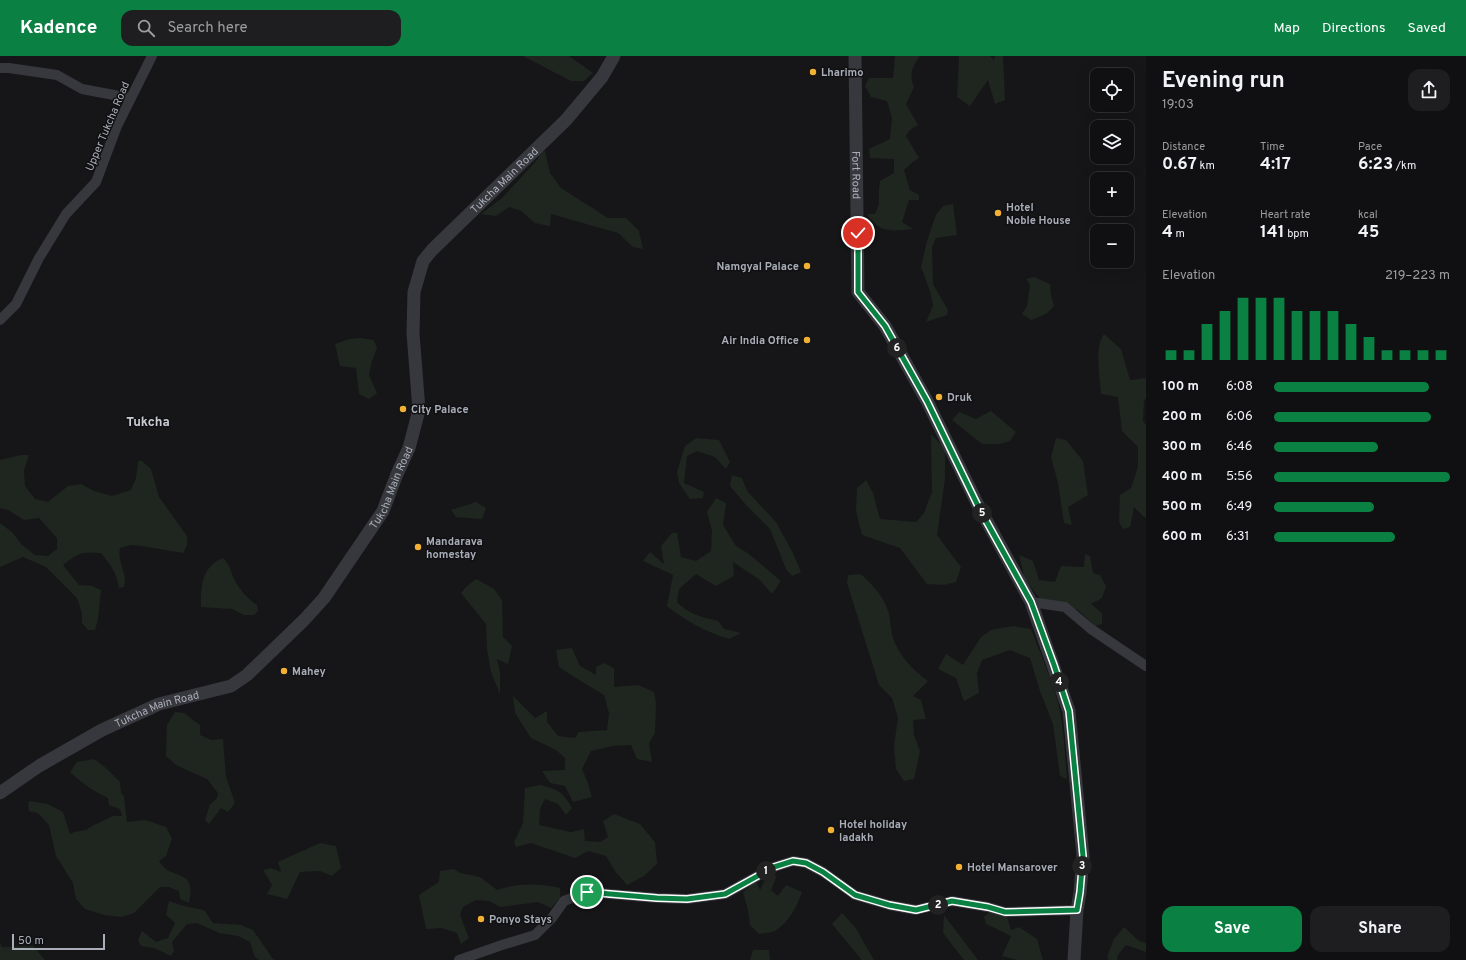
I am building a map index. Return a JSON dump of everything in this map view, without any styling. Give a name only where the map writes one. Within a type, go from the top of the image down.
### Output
[{"type":"street","name":"Upper Tukcha Road","points":[[0,320],[16,304],[39,258],[66,214],[96,182],[117,126],[152,56]]},
{"type":"street","name":"Tukcha Main Road","points":[[0,793],[39,766],[102,730],[159,704],[231,686],[248,675],[304,620],[324,598],[383,511],[396,474],[409,448],[419,410],[413,333],[414,292],[423,261],[432,250],[566,120],[602,77],[614,56]]},
{"type":"street","name":"Fort Road","points":[[855,56],[858,292],[885,326],[924,394],[979,508],[1031,602],[1069,711],[1083,856],[1077,910],[1074,960]]},
{"type":"street","points":[[0,68],[57,75],[82,89],[130,98]]},
{"type":"street","points":[[1031,602],[1066,606],[1091,629],[1146,666]]},
{"type":"street","points":[[460,960],[535,935],[552,918],[564,901],[587,892],[687,899],[725,894],[774,867],[793,861],[806,863],[823,872],[855,895],[889,905],[916,910],[952,901],[988,907],[1005,912],[1077,910]]},
{"type":"shaded area","points":[[523,56],[569,56],[593,73],[584,81],[571,81]]},
{"type":"shaded area","points":[[895,56],[920,56],[912,71],[914,87],[906,104],[918,125],[910,130],[906,136],[919,158],[904,170],[910,190],[919,195],[919,200],[909,200],[902,222],[913,229],[887,230],[877,225],[867,214],[875,214],[879,204],[880,181],[894,173],[894,159],[870,158],[869,149],[890,139],[892,118],[887,101],[871,97],[865,86],[869,78],[893,78]]},
{"type":"shaded area","points":[[959,56],[990,56],[994,60],[995,56],[1003,56],[1005,100],[995,104],[988,80],[970,106],[957,97]]},
{"type":"shaded area","points":[[545,151],[550,173],[561,188],[608,218],[626,218],[639,231],[643,249],[633,247],[618,233],[551,214],[550,226],[535,223],[521,211],[509,207],[496,216],[481,214],[502,198],[538,159],[540,152]]},
{"type":"shaded area","points":[[953,204],[957,235],[936,238],[932,247],[933,284],[948,310],[947,315],[926,322],[933,306],[930,291],[921,267],[927,241],[936,215],[943,206]]},
{"type":"shaded area","points":[[1034,277],[1050,284],[1054,306],[1046,314],[1031,320],[1022,314],[1027,306],[1030,285],[1026,279]]},
{"type":"shaded area","points":[[1104,334],[1121,349],[1130,380],[1146,378],[1146,399],[1144,400],[1143,421],[1146,425],[1146,516],[1145,518],[1134,507],[1130,527],[1123,529],[1119,522],[1120,495],[1131,488],[1138,467],[1138,447],[1122,431],[1118,397],[1101,394],[1098,355],[1101,340]]},
{"type":"shaded area","points":[[361,338],[374,340],[377,348],[369,375],[377,393],[369,399],[359,394],[356,368],[340,366],[335,344],[349,339]]},
{"type":"shaded area","points":[[991,411],[1016,432],[1010,441],[1000,444],[982,444],[952,420],[959,412],[976,419]]},
{"type":"shaded area","points":[[931,434],[945,449],[945,479],[937,535],[961,567],[956,582],[944,585],[927,584],[900,548],[862,535],[856,511],[857,488],[866,480],[873,493],[880,519],[916,522],[924,513],[932,492]]},
{"type":"shaded area","points":[[696,438],[719,440],[730,462],[726,469],[715,457],[697,451],[687,456],[684,483],[704,492],[703,498],[690,499],[679,483],[677,472],[685,446]]},
{"type":"shaded area","points":[[1056,438],[1066,440],[1083,461],[1088,495],[1068,507],[1072,525],[1064,523],[1058,483],[1051,457]]},
{"type":"shaded area","points":[[21,455],[29,455],[24,470],[25,486],[35,499],[48,502],[68,486],[81,484],[94,491],[112,496],[131,490],[136,478],[138,461],[142,461],[151,469],[159,497],[187,536],[187,545],[183,553],[131,545],[120,548],[119,553],[125,577],[124,587],[119,588],[113,569],[101,553],[80,554],[63,565],[79,585],[92,586],[101,590],[98,620],[95,630],[88,630],[82,623],[82,613],[77,598],[46,567],[23,557],[0,567],[0,523],[12,532],[22,545],[35,555],[48,556],[57,549],[57,538],[39,518],[24,520],[8,510],[0,508],[0,460]]},
{"type":"shaded area","points":[[732,475],[742,478],[747,491],[776,522],[793,553],[801,572],[792,576],[786,569],[770,529],[746,505],[730,486]]},
{"type":"shaded area","points":[[716,498],[726,503],[723,525],[736,546],[749,554],[781,581],[772,594],[760,580],[733,562],[734,576],[716,586],[696,574],[679,589],[677,602],[681,606],[691,612],[718,621],[724,629],[741,633],[729,639],[696,626],[667,606],[673,575],[643,561],[650,552],[664,564],[661,546],[672,533],[677,533],[681,557],[696,561],[711,551],[712,531],[707,512]]},
{"type":"shaded area","points":[[476,502],[486,508],[482,519],[456,517],[451,510]]},
{"type":"shaded area","points":[[1085,554],[1090,556],[1093,573],[1100,575],[1106,586],[1102,598],[1091,604],[1102,613],[1102,624],[1095,626],[1078,610],[1040,599],[1025,579],[1019,555],[1033,561],[1039,580],[1055,582],[1061,566],[1084,567]]},
{"type":"shaded area","points":[[223,558],[229,566],[239,588],[257,605],[258,611],[254,615],[244,615],[232,609],[201,607],[202,585],[206,572],[216,562]]},
{"type":"shaded area","points":[[861,574],[876,590],[885,603],[889,615],[893,638],[899,651],[912,668],[928,681],[913,696],[921,700],[926,719],[913,720],[914,735],[920,751],[914,779],[904,781],[896,769],[894,746],[898,718],[892,698],[879,685],[847,583],[848,575]]},
{"type":"shaded area","points":[[476,579],[494,589],[502,600],[503,637],[512,646],[508,664],[497,659],[500,672],[500,694],[491,672],[487,649],[486,624],[461,593]]},
{"type":"shaded area","points":[[1013,626],[1031,629],[1052,683],[1062,721],[1067,779],[1060,776],[1053,724],[1040,691],[1030,658],[1010,650],[982,660],[977,673],[979,693],[964,701],[956,678],[938,669],[946,654],[963,665],[981,637],[991,630]]},
{"type":"shaded area","points":[[572,648],[580,666],[596,675],[596,667],[604,663],[614,668],[614,687],[638,685],[654,692],[656,703],[655,733],[649,743],[652,762],[637,759],[631,745],[613,746],[591,751],[582,769],[592,797],[573,802],[565,786],[550,783],[542,771],[565,770],[565,758],[556,750],[531,738],[515,713],[513,696],[535,718],[547,711],[547,722],[558,736],[575,738],[579,732],[607,730],[609,713],[604,695],[559,667],[556,650]]},
{"type":"shaded area","points":[[175,712],[184,713],[200,725],[200,735],[211,740],[223,739],[226,777],[235,803],[228,812],[221,808],[209,824],[205,820],[210,805],[217,798],[218,793],[207,779],[176,765],[166,756],[167,725]]},
{"type":"shaded area","points":[[94,759],[106,768],[120,782],[121,792],[124,797],[127,822],[146,820],[166,827],[172,839],[166,856],[159,861],[170,871],[186,879],[189,884],[190,891],[189,903],[180,899],[179,891],[169,887],[160,887],[134,913],[121,917],[104,915],[85,909],[76,899],[73,883],[56,856],[49,825],[38,813],[29,811],[28,806],[29,801],[48,804],[63,812],[70,834],[86,830],[113,816],[122,816],[120,809],[109,805],[108,798],[97,793],[70,772],[77,762]]},
{"type":"shaded area","points":[[540,785],[552,788],[559,792],[572,808],[566,815],[558,804],[545,799],[540,809],[539,825],[571,832],[584,829],[585,841],[600,842],[608,837],[603,821],[614,814],[640,824],[655,842],[657,864],[644,876],[627,885],[615,871],[606,856],[588,851],[575,858],[531,843],[516,847],[514,842],[523,823],[525,788]]},
{"type":"shaded area","points":[[320,843],[336,846],[341,868],[332,876],[320,871],[300,872],[287,899],[267,894],[272,885],[263,870],[271,868],[281,872],[278,862]]},
{"type":"shaded area","points":[[454,869],[460,873],[480,877],[497,890],[528,884],[560,888],[560,898],[551,908],[538,902],[500,907],[489,901],[476,900],[463,907],[460,915],[469,938],[461,944],[457,933],[442,928],[426,929],[419,895],[439,882],[440,871]]},
{"type":"shaded area","points":[[777,875],[771,890],[778,896],[786,885],[802,892],[795,909],[780,927],[769,933],[759,934],[750,925],[743,892],[756,881],[760,890],[764,882]]},
{"type":"shaded area","points":[[169,901],[204,910],[213,923],[241,925],[253,930],[273,959],[276,960],[259,960],[255,957],[250,942],[238,936],[219,933],[197,923],[187,924],[172,942],[174,951],[171,956],[154,948],[141,946],[138,940],[142,931],[156,942],[168,938],[175,923],[166,915]]},
{"type":"shaded area","points":[[990,912],[1007,917],[1011,930],[1019,927],[1037,939],[1043,960],[1018,960],[1002,956],[1011,936],[986,924],[984,917]]},
{"type":"shaded area","points":[[842,913],[855,927],[874,960],[860,960],[861,959],[832,924]]},
{"type":"shaded area","points":[[944,915],[978,960],[964,960],[943,933]]},
{"type":"shaded area","points":[[1124,927],[1139,941],[1146,943],[1146,952],[1126,945],[1118,955],[1117,960],[1109,960],[1107,957],[1114,939]]},
{"type":"shaded area","points":[[0,943],[2,947],[33,946],[45,960],[0,960]]},
{"type":"shaded area","points":[[753,950],[769,950],[770,960],[750,960]]},
{"type":"place","name":"Lharimo","points":[[813,72]]},
{"type":"place","name":"Hotel Noble House","points":[[998,213]]},
{"type":"place","name":"Namgyal Palace","points":[[807,266]]},
{"type":"place","name":"Air India Office","points":[[807,340]]},
{"type":"place","name":"Druk","points":[[939,397]]},
{"type":"place","name":"City Palace","points":[[403,409]]},
{"type":"place","name":"Mandarava homestay","points":[[418,547]]},
{"type":"place","name":"Mahey","points":[[284,671]]},
{"type":"place","name":"Hotel holiday ladakh","points":[[831,830]]},
{"type":"place","name":"Hotel Mansarover","points":[[959,867]]},
{"type":"place","name":"Ponyo Stays","points":[[481,919]]},
{"type":"district","name":"Tukcha","points":[[148,421]]},
{"type":"route","points":[[587,892],[687,899],[725,894],[774,867],[793,861],[806,863],[823,872],[855,895],[889,905],[916,910],[952,901],[988,907],[1005,912],[1077,910],[1083,856],[1069,711],[1031,602],[979,508],[927,401],[885,326],[858,292],[858,233]]}]
